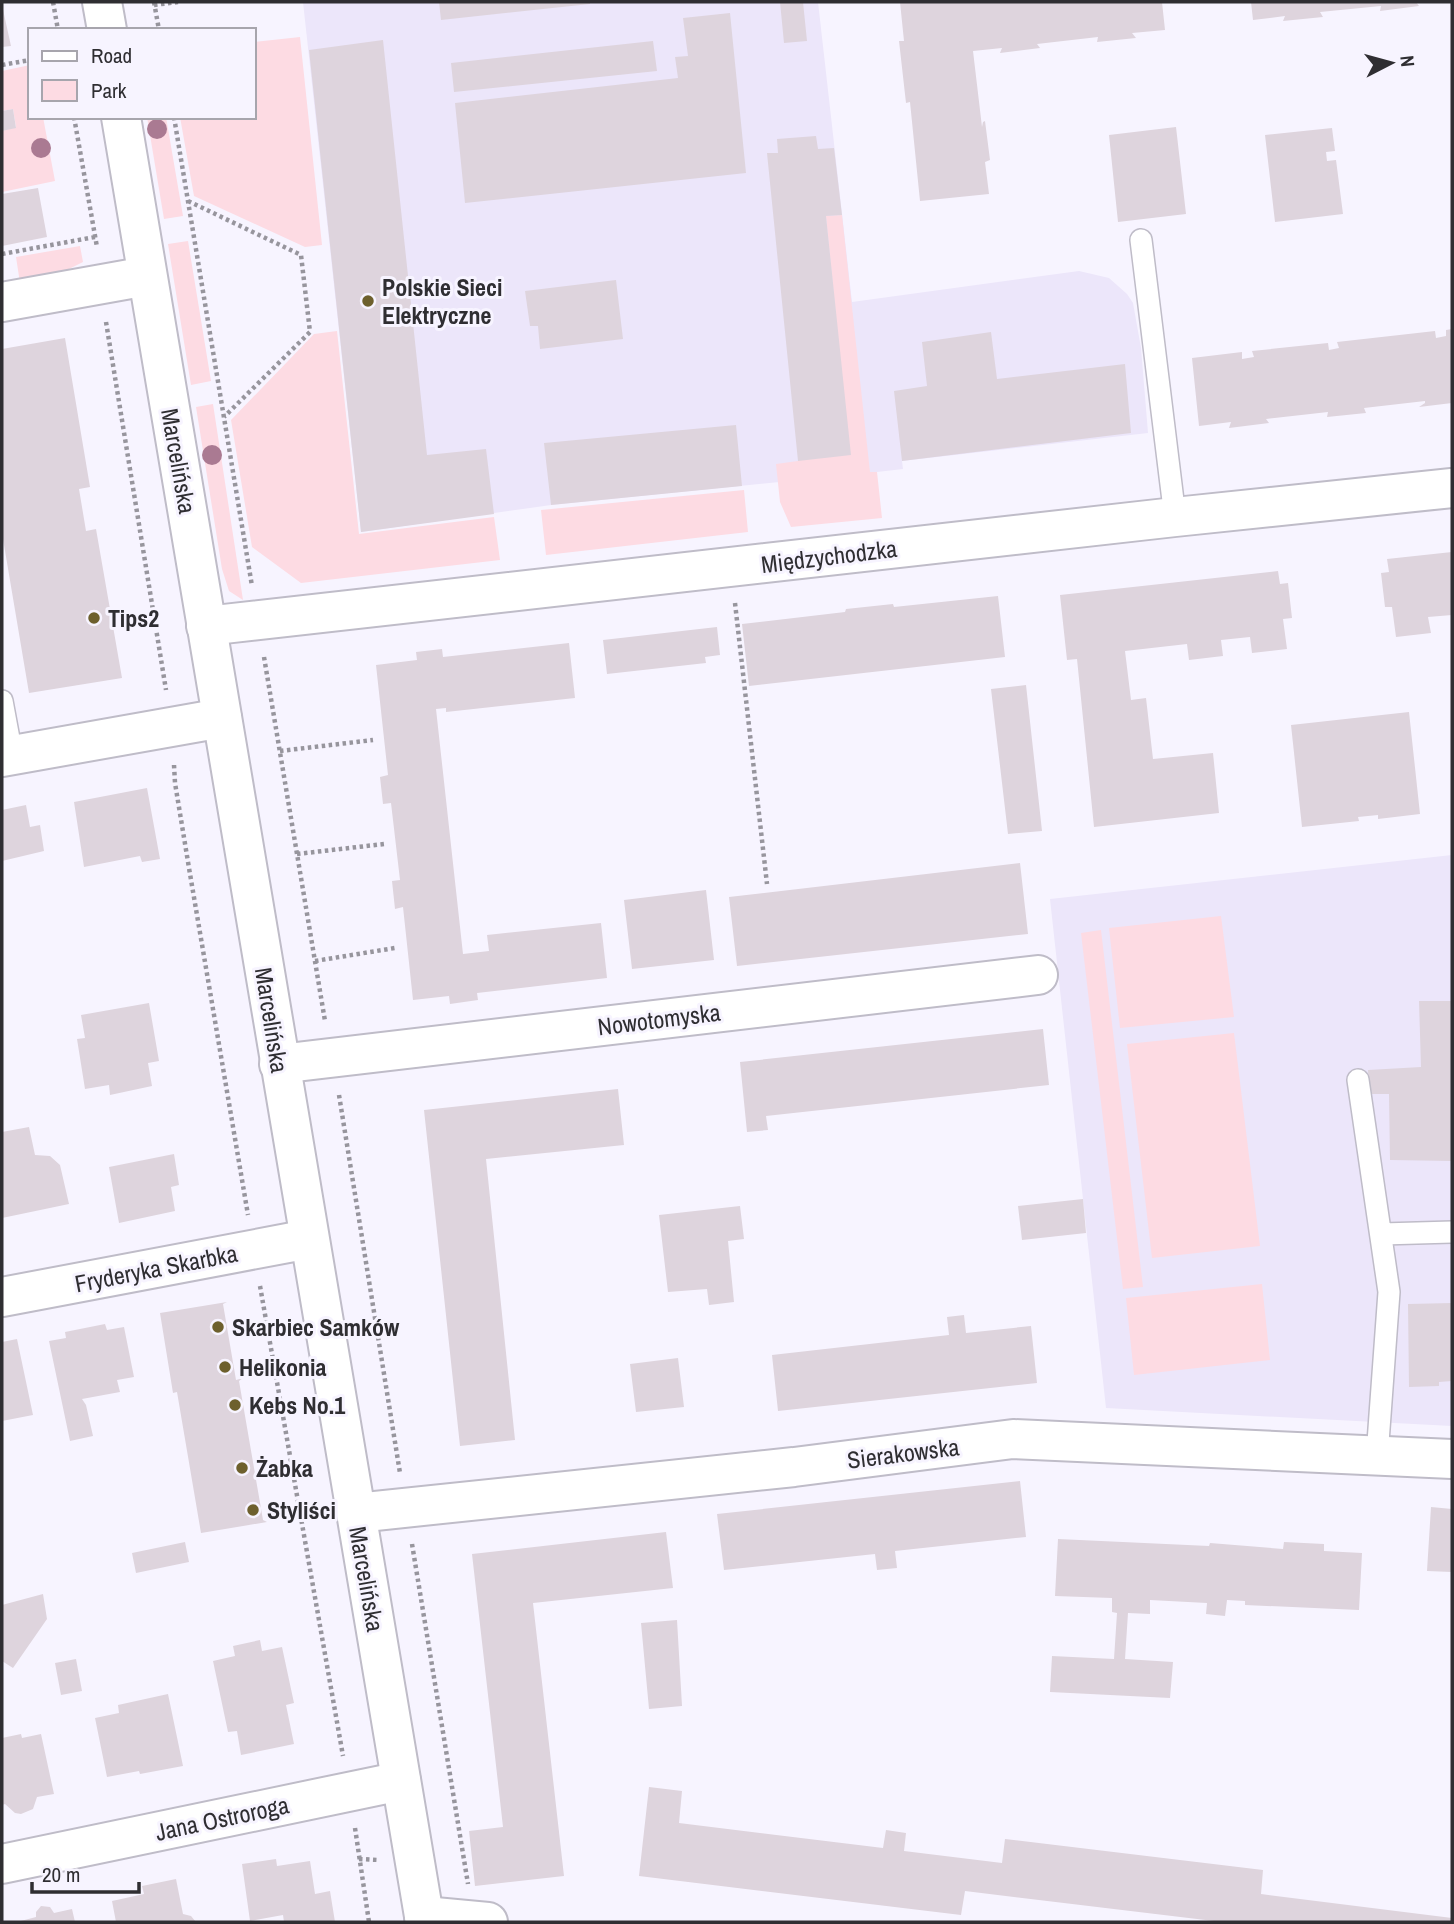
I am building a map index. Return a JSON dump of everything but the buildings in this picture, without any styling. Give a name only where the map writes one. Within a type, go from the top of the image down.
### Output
[{"type":"street","points":[[102,2],[107,28]]},
{"type":"street","name":"Marcelińska","points":[[121,119],[424,1919]]},
{"type":"street","points":[[2,302],[147,276]]},
{"type":"street","name":"Międzychodzka","points":[[206,626],[1452,488]]},
{"type":"street","points":[[7,756],[222,718]]},
{"type":"street","name":"Nowotomyska","points":[[279,1063],[1038,975]]},
{"type":"street","name":"Fryderyka Skarbka","points":[[2,1297],[309,1239]]},
{"type":"street","name":"Sierakowska","points":[[356,1513],[794,1467],[1013,1439],[1452,1460]]},
{"type":"street","name":"Jana Ostroroga","points":[[2,1864],[401,1781]]},
{"type":"street","points":[[424,1919],[488,1922]]},
{"type":"lane","points":[[1141,240],[1175,517]]},
{"type":"lane","points":[[2,701],[7,756]]},
{"type":"lane","points":[[1358,1080],[1389,1292],[1377,1456]]},
{"type":"lane","points":[[1382,1234],[1452,1232]]},
{"type":"path","points":[[53,2],[58,28]]},
{"type":"path","points":[[159,28],[154,3],[178,2]]},
{"type":"path","points":[[2,65],[28,60]]},
{"type":"path","points":[[74,119],[171,727],[175,783],[292,1476],[345,1765]]},
{"type":"path","points":[[188,200],[301,255],[310,332],[223,417]]},
{"type":"path","points":[[2,254],[95,237]]},
{"type":"path","points":[[731,568],[767,884]]},
{"type":"path","points":[[280,751],[373,740]]},
{"type":"path","points":[[297,854],[384,844]]},
{"type":"path","points":[[315,961],[396,948]]},
{"type":"path","points":[[292,1476],[322,1469]]},
{"type":"path","points":[[354,1824],[369,1922]]},
{"type":"shaded area","name":"Polskie Sieci Elektryczne","points":[[303,2],[818,2],[852,302],[1079,271],[1109,278],[1133,303],[1141,348],[1148,433],[902,461],[903,469],[551,505],[361,532]]},
{"type":"shaded area","points":[[1452,855],[1452,1426],[1106,1408],[1050,899]]},
{"type":"green space","points":[[300,37],[322,245],[305,247],[194,196],[180,119],[256,119],[256,42]]},
{"type":"green space","points":[[28,65],[28,119],[43,119],[55,181],[2,192],[2,131],[16,127],[13,109],[2,111],[2,71]]},
{"type":"green space","points":[[147,119],[166,119],[183,216],[164,219]]},
{"type":"green space","points":[[842,215],[870,472],[877,472],[882,518],[791,527],[780,502],[776,464],[798,461],[836,317],[826,216]]},
{"type":"green space","points":[[188,241],[211,381],[191,385],[168,244]]},
{"type":"green space","points":[[80,246],[83,262],[57,275],[20,283],[16,257]]},
{"type":"green space","points":[[337,331],[359,534],[494,517],[500,560],[301,583],[252,547],[231,420],[314,334]]},
{"type":"green space","points":[[213,404],[243,600],[229,591],[222,569],[196,407]]},
{"type":"green space","points":[[744,490],[748,532],[546,555],[541,510]]},
{"type":"green space","points":[[1221,916],[1234,1017],[1120,1028],[1109,928]]},
{"type":"green space","points":[[1101,930],[1143,1287],[1123,1289],[1081,933]]},
{"type":"green space","points":[[1234,1033],[1260,1246],[1152,1258],[1127,1044]]},
{"type":"green space","points":[[1262,1284],[1270,1360],[1134,1375],[1126,1298]]},
{"type":"place","name":"Polskie Sieci Elektryczne","points":[[368,301]]},
{"type":"place","name":"Tips2","points":[[94,618]]},
{"type":"place","name":"Skarbiec Samków","points":[[218,1327]]},
{"type":"place","name":"Helikonia","points":[[225,1367]]},
{"type":"place","name":"Kebs No.1","points":[[235,1405]]},
{"type":"place","name":"Żabka","points":[[242,1468]]},
{"type":"place","name":"Styliści","points":[[253,1510]]}]
